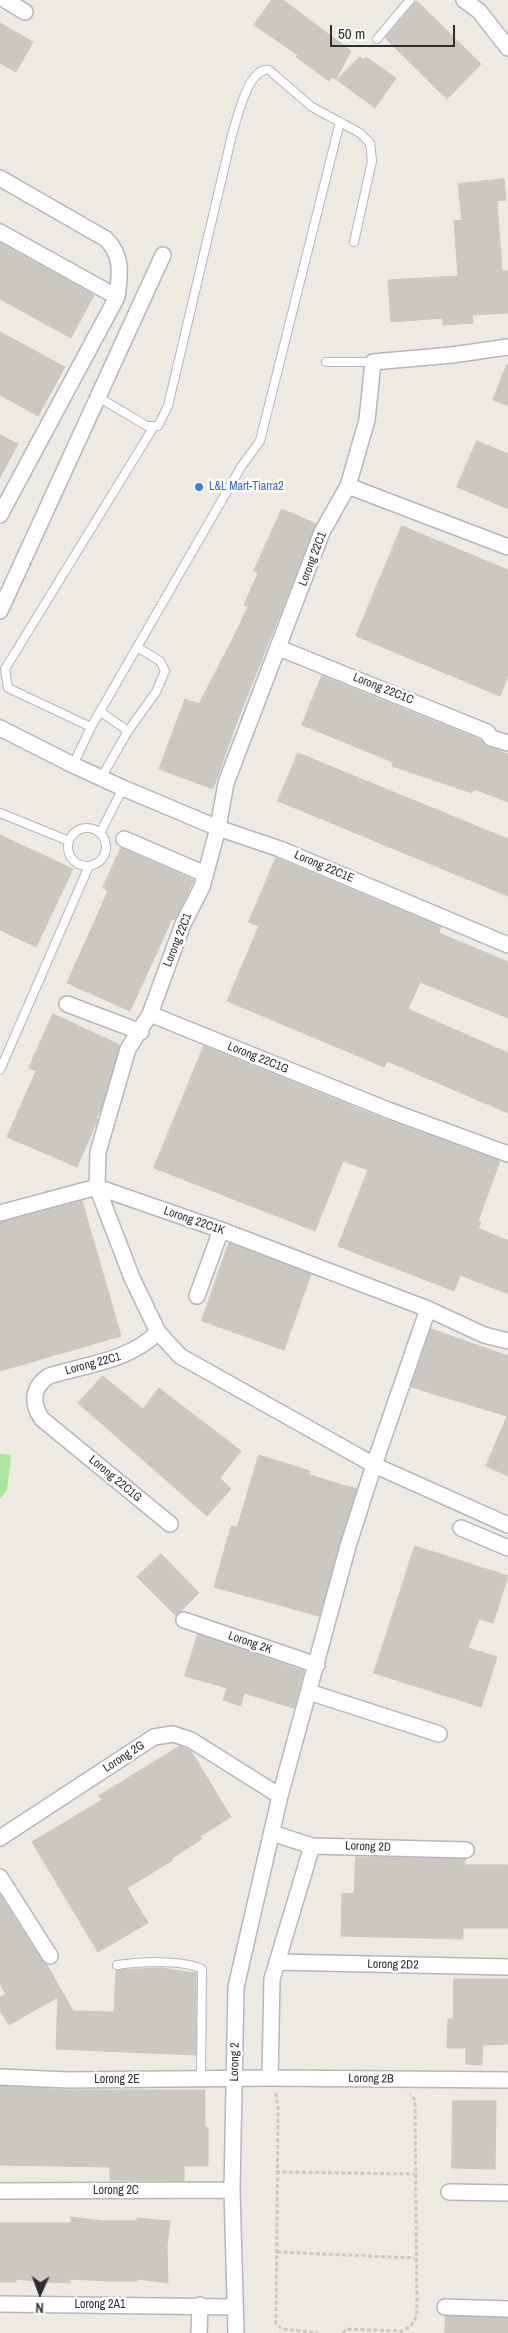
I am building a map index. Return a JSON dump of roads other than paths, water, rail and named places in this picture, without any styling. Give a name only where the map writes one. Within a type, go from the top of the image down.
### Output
[{"type":"street","points":[[5,0],[25,12]]},
{"type":"street","points":[[464,0],[479,11],[508,48]]},
{"type":"street","points":[[0,178],[106,239],[116,249],[119,263],[116,297],[0,515]]},
{"type":"street","points":[[0,232],[116,297]]},
{"type":"street","points":[[0,611],[163,255]]},
{"type":"street","points":[[373,362],[452,355],[508,347]]},
{"type":"street","name":"Lorong 22C1","points":[[60,1433],[42,1419],[35,1409],[35,1397],[41,1382],[50,1376],[79,1367],[120,1358],[147,1343],[158,1332],[132,1278],[97,1187],[98,1152],[128,1049],[141,1032],[150,1014],[183,924],[202,887],[218,828],[226,783],[322,532],[348,486],[367,420],[373,362]]},
{"type":"street","points":[[348,486],[476,537],[508,547]]},
{"type":"street","name":"Lorong 22C1C","points":[[279,648],[487,732],[491,738],[508,743]]},
{"type":"street","name":"Lorong 22C1E","points":[[0,728],[73,766],[123,788],[218,828],[280,849],[508,945]]},
{"type":"street","points":[[124,839],[205,874]]},
{"type":"street","points":[[67,1004],[141,1032]]},
{"type":"street","name":"Lorong 22C1G","points":[[150,1014],[367,1101],[508,1154]]},
{"type":"street","points":[[0,1213],[97,1187]]},
{"type":"street","name":"Lorong 22C1K","points":[[97,1187],[222,1230],[290,1256],[313,1267],[428,1309],[484,1335],[508,1341]]},
{"type":"street","points":[[197,1296],[222,1230]]},
{"type":"street","name":"Lorong 2","points":[[236,2333],[232,2190],[236,1987],[280,1796],[348,1546],[428,1309]]},
{"type":"street","points":[[158,1332],[180,1356],[374,1465],[508,1525]]},
{"type":"street","name":"Lorong 22C1G","points":[[60,1433],[170,1524]]},
{"type":"street","points":[[461,1528],[508,1548]]},
{"type":"street","name":"Lorong 2K","points":[[184,1620],[317,1664]]},
{"type":"street","points":[[309,1692],[439,1734]]},
{"type":"street","name":"Lorong 2G","points":[[0,1838],[154,1738],[173,1734],[191,1740],[280,1796]]},
{"type":"street","name":"Lorong 2D","points":[[272,1833],[312,1846],[466,1850]]},
{"type":"street","points":[[270,2078],[272,1979],[312,1846]]},
{"type":"street","points":[[0,1877],[50,1956]]},
{"type":"street","name":"Lorong 2D2","points":[[277,1962],[508,1967]]},
{"type":"street","name":"Lorong 2E","points":[[0,2077],[68,2080],[234,2079]]},
{"type":"street","name":"Lorong 2B","points":[[234,2079],[508,2080]]},
{"type":"street","name":"Lorong 2C","points":[[0,2191],[232,2190]]},
{"type":"street","points":[[449,2192],[508,2193]]},
{"type":"street","name":"Lorong 2A1","points":[[0,2304],[200,2305],[235,2307]]},
{"type":"street","points":[[199,2333],[200,2305]]},
{"type":"street","points":[[445,2307],[508,2308]]},
{"type":"lane","points":[[377,39],[410,0]]},
{"type":"lane","points":[[91,727],[8,688],[5,669],[153,428],[163,419],[168,406],[232,135],[253,77],[264,70],[269,70],[312,107],[366,138],[371,148],[372,161],[354,242]]},
{"type":"lane","points":[[73,766],[91,727],[137,647],[241,467],[260,441],[340,122]]},
{"type":"lane","points":[[326,362],[373,362]]},
{"type":"lane","points":[[98,396],[153,428]]},
{"type":"lane","points":[[101,778],[128,731],[156,692],[165,671],[160,661],[137,647]]},
{"type":"lane","points":[[101,712],[128,731]]},
{"type":"lane","points":[[100,832],[123,788]]},
{"type":"lane","points":[[0,813],[69,842]]},
{"type":"lane","points":[[86,828],[100,832],[105,838],[106,853],[96,864],[82,866],[70,856],[69,842],[72,835],[86,828]]},
{"type":"lane","points":[[0,1070],[89,866]]},
{"type":"lane","points":[[117,1965],[134,1963],[191,1964],[202,1970],[201,2079]]},
{"type":"place","name":"L&L Mart-Tiarra2","points":[[199,487]]}]
